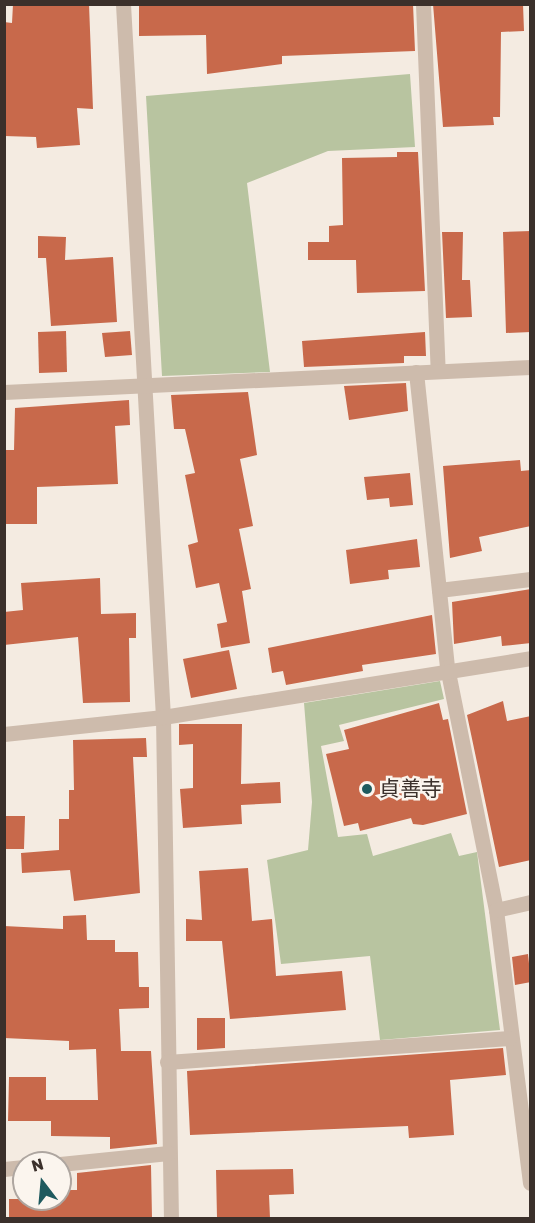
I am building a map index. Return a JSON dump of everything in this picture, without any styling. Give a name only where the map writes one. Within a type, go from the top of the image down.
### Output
[{"type":"street","points":[[123,4],[149,389],[163,717],[168,1153],[171,1218]]},
{"type":"street","points":[[423,4],[438,371]]},
{"type":"street","points":[[4,392],[149,389],[531,367]]},
{"type":"street","points":[[416,372],[447,667],[496,910],[509,1038],[531,1183]]},
{"type":"street","points":[[439,590],[531,579]]},
{"type":"street","points":[[4,734],[163,717],[447,667],[531,658]]},
{"type":"street","points":[[496,910],[531,902]]},
{"type":"street","points":[[167,1062],[509,1038]]},
{"type":"street","points":[[72,1163],[168,1153]]},
{"type":"green space","points":[[410,74],[415,147],[328,151],[247,183],[270,372],[162,376],[146,96]]},
{"type":"green space","points":[[440,681],[444,699],[339,725],[344,741],[321,746],[338,837],[367,834],[373,856],[451,833],[459,856],[477,852],[500,1030],[380,1040],[370,956],[281,964],[267,860],[308,850],[312,802],[304,703]]},
{"type":"building","points":[[13,4],[89,4],[93,109],[77,108],[80,145],[37,148],[36,137],[4,136],[4,22],[12,23]]},
{"type":"building","points":[[139,4],[413,4],[415,51],[282,56],[282,64],[207,74],[206,35],[139,36]]},
{"type":"building","points":[[433,4],[523,4],[524,31],[501,32],[500,117],[493,117],[494,125],[443,127]]},
{"type":"building","points":[[397,152],[418,152],[425,291],[357,293],[356,260],[308,260],[308,242],[329,242],[329,226],[343,225],[342,158],[397,157]]},
{"type":"building","points":[[531,231],[531,332],[506,333],[503,232]]},
{"type":"building","points":[[442,232],[463,232],[462,280],[470,280],[472,317],[446,318]]},
{"type":"building","points":[[38,236],[66,237],[65,260],[113,257],[117,322],[51,326],[46,258],[38,258]]},
{"type":"building","points":[[66,331],[67,372],[39,373],[38,332]]},
{"type":"building","points":[[130,331],[132,355],[105,357],[102,333]]},
{"type":"building","points":[[425,332],[426,356],[404,356],[404,363],[304,367],[302,341]]},
{"type":"building","points":[[406,383],[408,411],[349,420],[344,386]]},
{"type":"building","points":[[248,392],[257,455],[240,459],[253,526],[239,529],[251,589],[242,591],[250,643],[221,648],[217,624],[227,622],[219,583],[196,588],[188,545],[198,542],[185,475],[195,473],[185,429],[174,429],[171,395]]},
{"type":"building","points":[[129,400],[130,425],[115,426],[118,484],[37,487],[37,524],[4,524],[4,450],[14,450],[15,408]]},
{"type":"building","points":[[520,460],[521,471],[531,470],[531,526],[479,537],[482,551],[450,558],[443,466]]},
{"type":"building","points":[[410,473],[413,505],[390,507],[389,498],[367,500],[364,477]]},
{"type":"building","points":[[417,539],[420,567],[388,570],[389,579],[350,584],[346,550]]},
{"type":"building","points":[[100,578],[101,614],[136,613],[136,638],[129,638],[130,702],[83,703],[78,637],[4,645],[4,612],[23,610],[21,583]]},
{"type":"building","points":[[531,589],[531,643],[502,646],[501,636],[454,644],[452,602]]},
{"type":"building","points":[[432,615],[436,654],[362,665],[363,671],[286,685],[283,671],[272,673],[268,648]]},
{"type":"building","points":[[229,650],[237,689],[191,698],[183,659]]},
{"type":"building","points":[[503,701],[507,721],[531,716],[531,860],[499,867],[467,715]]},
{"type":"building","name":"貞善寺","points":[[439,703],[443,720],[448,719],[467,814],[423,825],[413,824],[411,818],[360,831],[358,823],[344,826],[326,754],[349,749],[344,730]]},
{"type":"building","points":[[179,724],[242,724],[241,784],[280,782],[281,803],[241,805],[242,824],[183,828],[180,789],[193,788],[193,744],[179,745]]},
{"type":"building","points":[[146,738],[147,757],[133,757],[140,893],[74,901],[70,870],[22,873],[21,853],[59,850],[59,819],[69,819],[69,790],[74,790],[73,740]]},
{"type":"building","points":[[4,816],[25,816],[24,849],[4,849]]},
{"type":"building","points":[[248,868],[252,921],[272,919],[276,976],[342,971],[346,1010],[230,1019],[222,941],[186,941],[186,919],[202,920],[199,871]]},
{"type":"building","points":[[86,915],[87,940],[115,940],[115,952],[138,952],[139,987],[149,987],[149,1008],[119,1009],[121,1051],[151,1051],[157,1144],[110,1149],[110,1137],[51,1136],[51,1121],[8,1121],[9,1077],[46,1077],[46,1100],[98,1100],[96,1049],[69,1050],[69,1041],[4,1038],[4,926],[63,929],[63,916]]},
{"type":"building","points":[[528,954],[531,982],[515,985],[512,957]]},
{"type":"building","points":[[197,1018],[225,1018],[225,1048],[197,1050]]},
{"type":"building","points":[[503,1048],[506,1075],[450,1080],[454,1135],[409,1138],[408,1126],[190,1135],[187,1071]]},
{"type":"building","points":[[151,1165],[152,1218],[9,1218],[9,1199],[12,1199],[12,1211],[72,1211],[72,1190],[77,1190],[77,1173]]},
{"type":"building","points":[[293,1169],[294,1194],[269,1195],[270,1218],[217,1218],[216,1170]]},
{"type":"place","name":"貞善寺","points":[[367,789]]}]
